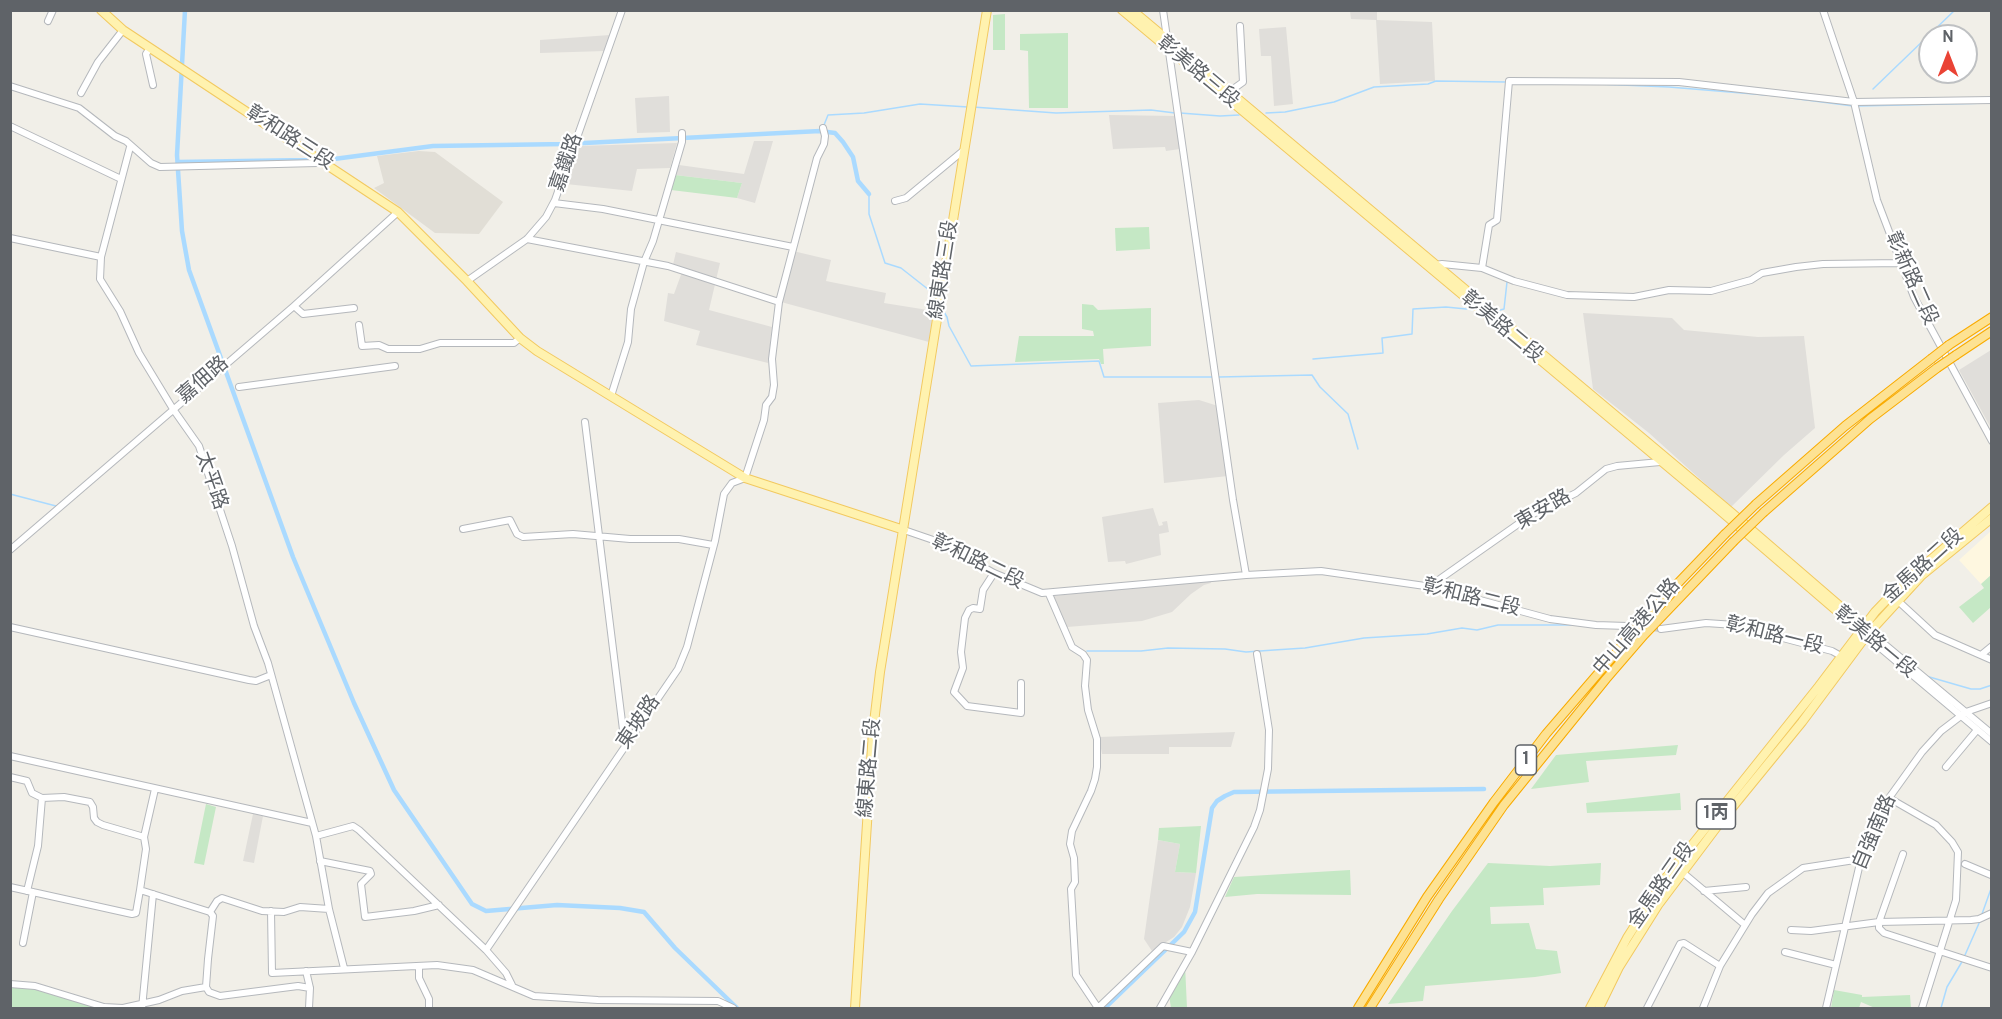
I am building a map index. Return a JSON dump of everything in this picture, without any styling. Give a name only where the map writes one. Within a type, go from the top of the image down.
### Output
[{"type":"highway","name":"中山高速公路","points":[[1358,1008],[1427,897],[1494,802],[1546,734],[1657,605],[1756,504],[1845,426],[1931,358],[1992,317]]},
{"type":"highway","name":"中山高速公路","points":[[1370,1008],[1439,900],[1504,806],[1621,661],[1764,512],[1870,419],[1937,368],[1992,331]]},
{"type":"main road","name":"彰和路三段","points":[[101,10],[123,30],[398,212],[467,281]]},
{"type":"main road","name":"線東路三段","points":[[904,530],[987,10]]},
{"type":"main road","name":"彰美路三段","points":[[1122,10],[1229,92],[1247,111]]},
{"type":"main road","name":"彰美路三段","points":[[1132,10],[1167,44],[1247,111]]},
{"type":"main road","name":"彰美路二段","points":[[1247,111],[1759,541]]},
{"type":"main road","name":"彰和路二段","points":[[467,281],[520,338],[545,357],[745,478],[904,530]]},
{"type":"main road","name":"金馬路二段","points":[[1865,632],[1891,594],[1992,507]]},
{"type":"main road","name":"金馬路二段","points":[[1865,632],[1921,576],[1992,518]]},
{"type":"main road","name":"線東路二段","points":[[855,1008],[873,731],[880,672],[904,530]]},
{"type":"main road","name":"彰美路一段","points":[[1759,541],[1865,632]]},
{"type":"main road","name":"金馬路三段","points":[[1590,1008],[1641,914],[1675,866],[1841,656],[1865,632]]},
{"type":"main road","name":"金馬路三段","points":[[1599,1008],[1634,941],[1658,905],[1722,820],[1802,722],[1865,632]]},
{"type":"street","points":[[48,21],[53,10]]},
{"type":"street","name":"嘉鐵路","points":[[467,281],[536,231],[554,203],[622,10]]},
{"type":"street","points":[[1162,10],[1246,575]]},
{"type":"street","name":"彰新路二段","points":[[1823,10],[1854,104],[1877,200],[1914,297],[1992,441]]},
{"type":"street","points":[[1229,92],[1243,82],[1240,26]]},
{"type":"street","points":[[81,93],[98,62],[123,30]]},
{"type":"street","points":[[150,48],[146,54],[153,85]]},
{"type":"street","points":[[1482,268],[1489,225],[1497,220],[1509,83],[1679,82],[1854,104],[1992,100]]},
{"type":"street","points":[[10,86],[79,108],[160,167],[317,163],[318,158]]},
{"type":"street","points":[[10,126],[121,179]]},
{"type":"street","points":[[745,478],[757,444],[766,405],[772,397],[774,385],[771,359],[779,302],[825,136],[823,128]]},
{"type":"street","points":[[611,396],[628,342],[631,309],[682,137]]},
{"type":"street","name":"太平路","points":[[130,147],[101,257],[100,279],[120,310],[139,353],[199,446],[271,675],[316,836],[329,909],[344,968]]},
{"type":"street","points":[[895,201],[906,198],[964,150]]},
{"type":"street","points":[[554,203],[659,219],[793,247]]},
{"type":"street","name":"嘉佃路","points":[[10,550],[294,306],[398,212]]},
{"type":"street","points":[[10,238],[101,257]]},
{"type":"street","points":[[527,238],[668,266],[779,302]]},
{"type":"street","points":[[1433,268],[1442,264],[1482,268],[1515,281],[1567,294],[1634,297],[1669,291],[1711,291],[1751,280],[1762,273],[1796,267],[1823,264],[1901,263]]},
{"type":"street","points":[[294,306],[303,314],[354,308]]},
{"type":"street","points":[[359,325],[362,346],[379,345],[388,349],[420,349],[440,343],[514,343],[520,338]]},
{"type":"street","points":[[239,387],[395,366]]},
{"type":"street","points":[[585,422],[625,746]]},
{"type":"street","name":"東安路","points":[[1432,587],[1437,581],[1531,515],[1576,493],[1606,469],[1662,459]]},
{"type":"street","name":"東坡路","points":[[486,950],[678,669],[687,647],[724,494],[732,483],[745,478]]},
{"type":"street","points":[[463,529],[510,520],[517,534],[524,537],[573,534],[630,539],[679,539],[713,545]]},
{"type":"street","name":"彰和路二段","points":[[904,530],[956,550],[994,573],[1031,590],[1049,594],[1246,575],[1321,572],[1432,587],[1550,620],[1627,626]]},
{"type":"street","points":[[994,573],[982,590],[981,609],[969,610],[965,618],[963,668],[954,692],[967,706],[1021,713],[1021,683]]},
{"type":"street","points":[[1049,594],[1072,647],[1083,654],[1087,660],[1085,686],[1088,710],[1097,739],[1095,779],[1072,831],[1070,844],[1074,858],[1075,882],[1071,889],[1076,975],[1098,1008],[1163,946],[1192,952]]},
{"type":"street","points":[[1897,600],[1935,635],[1992,660]]},
{"type":"street","name":"彰和路一段","points":[[1660,629],[1706,622],[1750,626],[1779,637],[1832,651],[1841,656]]},
{"type":"street","points":[[10,627],[249,680],[256,681],[271,675]]},
{"type":"street","name":"彰美路一段","points":[[1865,632],[1964,714],[1992,734]]},
{"type":"street","points":[[1981,655],[1992,646]]},
{"type":"street","points":[[1160,1008],[1192,952],[1254,827],[1265,790],[1269,730],[1257,654]]},
{"type":"street","name":"自強南路","points":[[1826,1008],[1861,859],[1889,798],[1922,752],[1941,731],[1964,714],[1992,703]]},
{"type":"street","name":"彰美路一段","points":[[1964,714],[1977,730],[1992,742]]},
{"type":"street","points":[[1946,766],[1977,730]]},
{"type":"street","points":[[10,756],[312,823]]},
{"type":"street","points":[[10,777],[27,781],[32,793],[42,798],[64,797],[90,802],[97,822],[144,837]]},
{"type":"street","points":[[10,887],[136,913],[146,849],[144,837],[155,789]]},
{"type":"street","points":[[23,943],[38,846],[42,798]]},
{"type":"street","points":[[1889,798],[1936,825],[1958,852],[1958,889],[1941,952],[1922,1008]]},
{"type":"street","points":[[316,836],[353,826],[486,950],[506,973],[512,985]]},
{"type":"street","points":[[1903,854],[1879,922],[1879,928],[1884,933],[1992,968]]},
{"type":"street","points":[[1703,1008],[1720,966],[1768,893],[1803,868],[1861,859]]},
{"type":"street","points":[[320,861],[370,871],[371,874],[361,884],[365,917],[414,911],[439,905]]},
{"type":"street","points":[[1965,864],[1991,874]]},
{"type":"street","points":[[1675,866],[1745,925]]},
{"type":"street","points":[[1704,891],[1746,887]]},
{"type":"street","points":[[140,890],[210,912],[213,916],[207,959],[206,987],[209,992],[220,996],[298,986],[310,988]]},
{"type":"street","points":[[142,1006],[153,894]]},
{"type":"street","points":[[210,912],[217,901],[222,898],[262,911],[284,912],[300,907],[329,909]]},
{"type":"street","points":[[271,911],[272,973],[437,965],[473,970],[534,996],[598,1000],[718,1001],[733,1008]]},
{"type":"street","points":[[1791,930],[1811,931],[1879,922],[1979,919],[1992,913]]},
{"type":"street","points":[[1647,1008],[1680,944],[1684,943],[1720,966]]},
{"type":"street","points":[[1785,952],[1836,965]]},
{"type":"street","points":[[419,966],[419,978],[429,999],[429,1008]]},
{"type":"street","points":[[306,971],[310,988],[309,1008]]},
{"type":"street","points":[[10,984],[35,986],[104,1007],[123,1008],[142,1006],[182,991],[206,987]]},
{"type":"shaded area","points":[[1350,11],[1377,11],[1377,20],[1432,22],[1435,81],[1380,84],[1376,20],[1351,19]]},
{"type":"shaded area","points":[[1286,27],[1293,104],[1274,106],[1271,56],[1261,56],[1259,29]]},
{"type":"shaded area","points":[[610,35],[605,51],[540,53],[540,40]]},
{"type":"shaded area","points":[[669,96],[670,132],[637,133],[635,98]]},
{"type":"shaded area","points":[[1109,115],[1175,116],[1180,149],[1166,151],[1165,147],[1113,149]]},
{"type":"shaded area","points":[[754,141],[773,141],[755,203],[737,198],[742,183],[675,175],[679,165],[744,174]]},
{"type":"shaded area","points":[[677,143],[670,168],[637,169],[632,191],[566,184],[579,146]]},
{"type":"shaded area","points":[[419,151],[435,152],[503,202],[479,234],[435,233],[374,188],[384,183],[377,156]]},
{"type":"shaded area","points":[[793,251],[831,260],[826,281],[886,293],[884,303],[934,311],[929,342],[781,302]]},
{"type":"shaded area","points":[[676,252],[720,263],[709,310],[772,327],[768,363],[696,345],[700,331],[664,321],[668,293],[674,294],[682,272],[672,269]]},
{"type":"shaded area","points":[[1583,313],[1672,318],[1684,330],[1758,337],[1804,336],[1815,428],[1731,507],[1649,433],[1593,389]]},
{"type":"shaded area","points":[[1991,350],[1991,428],[1959,370]]},
{"type":"shaded area","points":[[1199,400],[1218,406],[1228,476],[1164,483],[1158,403]]},
{"type":"shaded area","points":[[1153,508],[1159,526],[1163,525],[1162,522],[1167,521],[1169,532],[1159,534],[1161,555],[1126,564],[1125,561],[1108,562],[1102,517]]},
{"type":"shaded area","points":[[1991,531],[1991,575],[1981,584],[1959,560]]},
{"type":"shaded area","points":[[1211,580],[1211,583],[1191,594],[1172,612],[1142,621],[1067,627],[1053,596]]},
{"type":"shaded area","points":[[1235,732],[1231,747],[1169,747],[1169,754],[1102,754],[1099,737]]},
{"type":"shaded area","points":[[253,814],[263,816],[254,863],[243,861]]},
{"type":"shaded area","points":[[1158,840],[1180,844],[1175,872],[1196,873],[1190,907],[1182,927],[1174,937],[1152,951],[1144,939]]},
{"type":"green space","points":[[1005,14],[1005,50],[993,50],[993,15]]},
{"type":"green space","points":[[1068,33],[1068,108],[1029,108],[1028,51],[1020,50],[1020,34]]},
{"type":"green space","points":[[675,175],[742,183],[737,198],[671,190]]},
{"type":"green space","points":[[1149,227],[1150,249],[1116,251],[1115,228]]},
{"type":"green space","points":[[1082,304],[1093,305],[1098,310],[1151,308],[1151,346],[1103,349],[1104,364],[1101,364],[1099,359],[1015,362],[1019,336],[1094,336],[1093,331],[1082,329]]},
{"type":"green space","points":[[1991,575],[1991,607],[1973,623],[1959,607],[1984,588],[1981,584]]},
{"type":"green space","points":[[1678,745],[1676,755],[1586,761],[1589,782],[1531,789],[1556,755]]},
{"type":"green space","points":[[1680,793],[1681,810],[1587,813],[1586,803]]},
{"type":"green space","points":[[206,804],[216,807],[204,865],[194,863]]},
{"type":"green space","points":[[1201,826],[1196,873],[1175,872],[1180,844],[1158,840],[1159,828]]},
{"type":"green space","points":[[1488,863],[1550,866],[1601,863],[1600,885],[1543,888],[1544,905],[1490,907],[1491,924],[1529,923],[1536,949],[1557,951],[1561,973],[1425,986],[1423,1001],[1388,1004],[1452,911]]},
{"type":"green space","points":[[1350,870],[1351,895],[1257,894],[1225,897],[1234,877]]},
{"type":"green space","points":[[1185,965],[1187,1008],[1171,1008],[1169,995]]},
{"type":"green space","points":[[11,982],[117,1008],[11,1008]]},
{"type":"green space","points":[[1834,990],[1862,995],[1862,997],[1910,995],[1911,1008],[1875,1008],[1861,1002],[1859,1008],[1831,1008]]},
{"type":"green space","points":[[141,1005],[141,1008],[117,1008]]},
{"type":"waterway","points":[[185,10],[177,155],[182,231],[189,270],[293,557],[354,703],[394,790],[472,904],[486,911],[557,905],[620,908],[644,912],[675,948],[737,1008]]},
{"type":"waterway","points":[[1873,89],[1955,10]]},
{"type":"waterway","points":[[1266,113],[1285,112],[1334,102],[1374,87],[1428,84],[1436,81],[1506,82]]},
{"type":"waterway","points":[[1598,84],[1778,96]]},
{"type":"waterway","points":[[1783,97],[1853,106]]},
{"type":"waterway","points":[[1857,106],[1992,103]]},
{"type":"waterway","points":[[824,125],[828,115],[864,113],[920,104],[968,107]]},
{"type":"waterway","points":[[973,107],[1056,113],[1151,110],[1175,113]]},
{"type":"waterway","points":[[1180,113],[1239,115]]},
{"type":"waterway","points":[[178,162],[334,159],[433,146],[565,144],[820,131],[835,133],[843,142],[853,157],[858,181],[869,194]]},
{"type":"waterway","points":[[869,194],[869,214],[885,263],[901,268],[929,290],[937,300]]},
{"type":"waterway","points":[[1496,311],[1504,309],[1507,282]]},
{"type":"waterway","points":[[941,307],[971,366],[1099,361],[1104,377],[1214,377]]},
{"type":"waterway","points":[[1313,359],[1383,353],[1382,338],[1412,334],[1413,309],[1446,307],[1476,310]]},
{"type":"waterway","points":[[1219,377],[1312,375],[1320,387],[1348,414],[1358,449]]},
{"type":"waterway","points":[[10,494],[56,506]]},
{"type":"waterway","points":[[1087,651],[1141,651],[1168,648],[1225,649],[1246,652],[1305,648],[1364,638],[1427,634],[1462,628],[1477,630],[1498,625],[1571,625]]},
{"type":"waterway","points":[[1926,676],[1971,689],[1992,685]]},
{"type":"waterway","points":[[1105,1008],[1184,932],[1195,912],[1212,808],[1225,796],[1234,792],[1484,789]]},
{"type":"waterway","points":[[1982,914],[1992,886]]},
{"type":"waterway","points":[[1965,955],[1980,921]]},
{"type":"waterway","points":[[1941,1008],[1947,987],[1963,960]]},
{"type":"tunnel","points":[[1627,626],[1661,629]]}]
